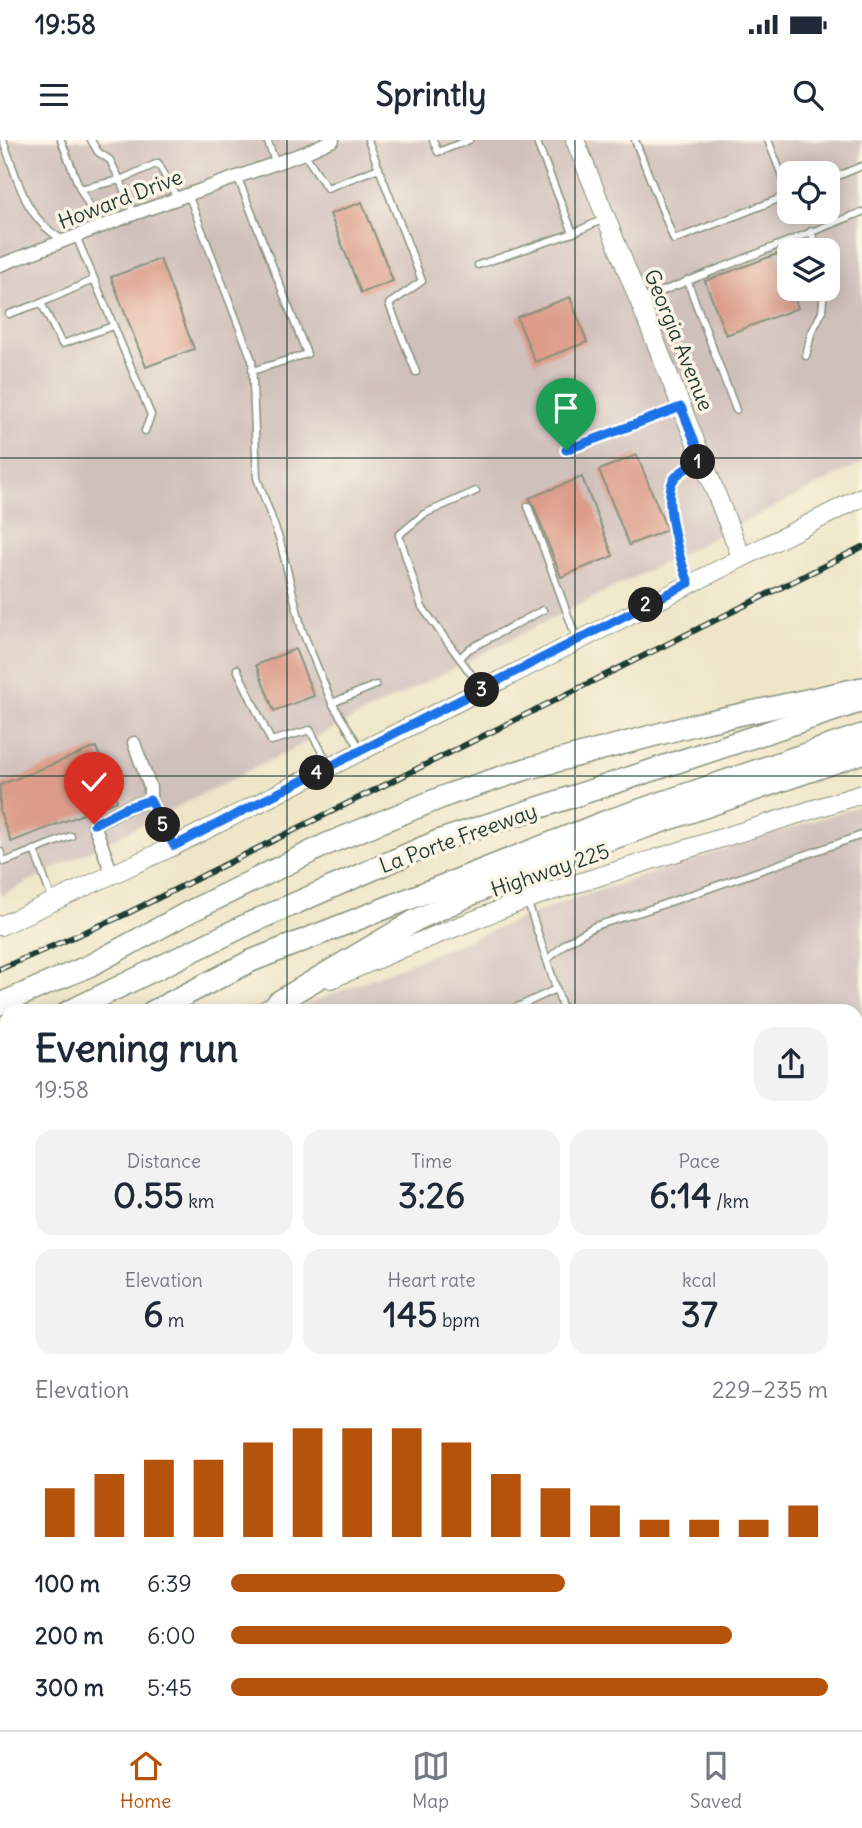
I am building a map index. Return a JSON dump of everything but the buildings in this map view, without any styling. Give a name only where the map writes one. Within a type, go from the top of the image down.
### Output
[{"type":"highway","points":[[0,1004],[91,965],[187,913],[327,844],[450,794],[526,769],[701,723],[862,688]]},
{"type":"highway","name":"La Porte Freeway","points":[[84,1004],[250,923],[438,841],[862,701]]},
{"type":"highway","name":"La Porte Freeway","points":[[168,1004],[251,961],[607,821],[862,735]]},
{"type":"highway","points":[[275,1004],[416,920],[535,866],[862,753]]},
{"type":"street","name":"Howard Drive","points":[[0,265],[237,176],[276,164],[333,140]]},
{"type":"street","name":"Georgia Avenue","points":[[575,140],[741,556]]},
{"type":"street","points":[[0,926],[174,846],[741,556],[862,497]]},
{"type":"street","points":[[134,743],[150,787],[150,800],[174,846]]},
{"type":"street","name":"Highway 225","points":[[277,1004],[401,948],[527,899],[862,794]]},
{"type":"street","points":[[112,874],[94,824],[125,808],[150,800]]},
{"type":"lane","points":[[3,140],[28,208],[46,230],[70,238],[93,280],[151,415],[145,431]]},
{"type":"lane","points":[[61,140],[80,189],[100,227]]},
{"type":"lane","points":[[91,140],[98,152],[110,160],[134,214]]},
{"type":"lane","points":[[267,140],[276,164]]},
{"type":"lane","points":[[368,140],[422,281],[389,304],[416,372]]},
{"type":"lane","points":[[433,140],[438,152],[469,140]]},
{"type":"lane","points":[[536,140],[573,233]]},
{"type":"lane","points":[[635,140],[674,240],[777,200]]},
{"type":"lane","points":[[768,140],[777,164]]},
{"type":"lane","points":[[304,153],[327,188],[379,168]]},
{"type":"lane","points":[[80,189],[120,180],[158,163],[183,196],[252,360],[257,478],[280,541],[302,630],[332,703],[361,750]]},
{"type":"lane","points":[[840,175],[862,166]]},
{"type":"lane","points":[[237,176],[307,354],[252,371]]},
{"type":"lane","points":[[639,301],[862,212]]},
{"type":"lane","points":[[478,265],[573,233],[606,218]]},
{"type":"lane","points":[[811,231],[813,238]]},
{"type":"lane","points":[[9,314],[93,280]]},
{"type":"lane","points":[[687,280],[736,411]]},
{"type":"lane","points":[[806,356],[811,334],[822,313],[823,301]]},
{"type":"lane","points":[[41,303],[62,344],[113,326]]},
{"type":"lane","points":[[566,450],[681,407]]},
{"type":"lane","points":[[689,583],[680,556],[670,497],[672,481],[702,460]]},
{"type":"lane","points":[[476,491],[424,514],[399,535],[422,607],[483,690]]},
{"type":"lane","points":[[528,506],[576,640]]},
{"type":"lane","points":[[460,658],[469,649],[543,610]]},
{"type":"lane","points":[[237,669],[271,741],[310,730],[330,766]]},
{"type":"lane","points":[[332,703],[376,685]]},
{"type":"lane","points":[[547,960],[566,943],[595,926],[862,835]]},
{"type":"lane","points":[[0,851],[4,862],[71,836]]},
{"type":"lane","points":[[34,850],[53,901]]},
{"type":"lane","points":[[527,899],[561,1004]]},
{"type":"lane","points":[[524,1004],[556,989]]},
{"type":"shaded area","points":[[0,140],[862,140],[862,463],[0,896]]},
{"type":"shaded area","points":[[862,805],[862,1004],[308,1004],[566,901]]},
{"type":"railway","points":[[0,969],[124,915],[862,547]]},
{"type":"route","points":[[94,824],[125,808],[150,800],[174,846],[689,583],[680,556],[670,497],[672,481],[702,460],[681,407],[566,450]]}]
